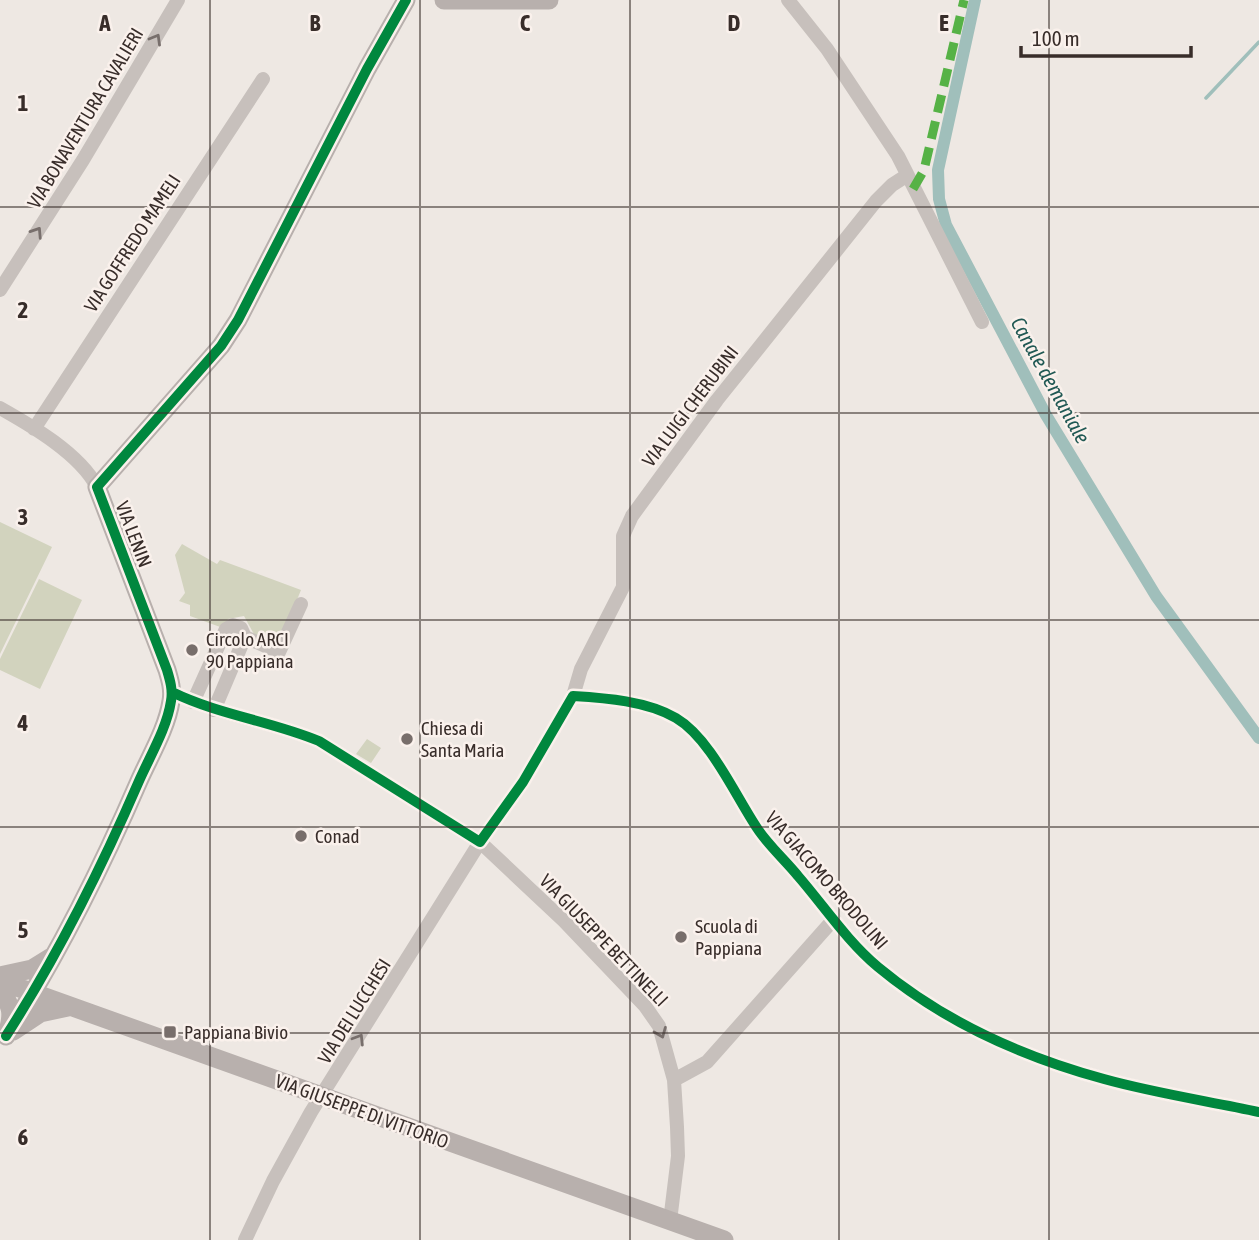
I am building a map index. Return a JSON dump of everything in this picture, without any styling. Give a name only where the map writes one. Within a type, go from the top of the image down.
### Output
[{"type":"street","name":"VIA BONAVENTURA CAVALIERI","points":[[0,290],[83,160],[178,0]]},
{"type":"street","name":"VIA LENIN","points":[[172,692],[167,670],[97,486],[221,345],[238,320],[367,69],[406,0]]},
{"type":"street","points":[[444,0],[549,0]]},
{"type":"street","points":[[788,0],[834,60],[898,156],[982,322]]},
{"type":"street","name":"VIA GOFFREDO MAMELI","points":[[34,429],[263,79]]},
{"type":"street","name":"VIA LUIGI CHERUBINI","points":[[573,696],[581,669],[623,587],[623,536],[632,516],[717,400],[876,201],[906,176]]},
{"type":"street","points":[[0,408],[34,429],[82,465],[97,486]]},
{"type":"street","points":[[192,702],[226,629],[233,625],[241,628],[245,637],[279,652],[301,604]]},
{"type":"street","points":[[214,710],[245,637]]},
{"type":"street","points":[[3,1040],[33,994],[90,889],[170,706],[172,692],[214,710],[300,733],[319,741],[480,842],[523,782],[573,696]]},
{"type":"street","name":"VIA GIACOMO BRODOLINI","points":[[573,696],[603,698],[652,709],[676,718],[687,726],[711,753],[759,831],[879,967],[977,1032],[1106,1080],[1259,1112]]},
{"type":"street","name":"VIA DEI LUCCHESI","points":[[245,1240],[311,1112],[323,1097],[480,842]]},
{"type":"street","name":"VIA GIUSEPPE BETTINELLI","points":[[480,842],[564,921],[645,1006],[659,1026],[674,1080],[678,1156],[670,1221]]},
{"type":"street","points":[[674,1080],[706,1062],[834,919]]},
{"type":"street","points":[[0,976],[32,969],[54,955]]},
{"type":"street","points":[[3,1040],[40,1013],[69,1007],[52,981],[54,955]]},
{"type":"street","name":"VIA GIUSEPPE DI VITTORIO","points":[[0,981],[724,1240]]},
{"type":"street","points":[[0,991],[12,1011],[3,1040]]},
{"type":"green space","points":[[0,522],[52,547],[0,654]]},
{"type":"green space","points":[[182,544],[217,564],[220,560],[301,590],[278,646],[255,636],[244,616],[228,619],[223,628],[190,616],[190,605],[179,601],[185,593],[175,555]]},
{"type":"green space","points":[[39,579],[82,600],[40,689],[0,670],[0,659]]},
{"type":"green space","points":[[367,739],[381,748],[371,763],[356,754]]},
{"type":"waterway","name":"Canale demaniale","points":[[975,0],[938,170],[939,199],[946,225],[1046,415],[1156,596],[1259,738]]},
{"type":"waterway","points":[[1206,98],[1259,42]]},
{"type":"marked path","points":[[913,189],[924,170],[964,0]]},
{"type":"cycle path","points":[[6,1036],[61,943],[94,879],[158,742],[171,701],[167,670],[97,487],[221,346],[238,320],[367,69],[406,0]]},
{"type":"cycle path","points":[[172,692],[208,707],[319,741],[480,842],[523,782],[573,696],[626,701],[665,712],[688,727],[700,739],[761,834],[856,946],[878,967],[929,1004],[985,1035],[1074,1070],[1142,1089],[1259,1112]]},
{"type":"place","name":"Circolo ARCI 90 Pappiana","points":[[192,650]]},
{"type":"place","name":"Chiesa di Santa Maria","points":[[407,739]]},
{"type":"place","name":"Conad","points":[[301,836]]},
{"type":"place","name":"Scuola di Pappiana","points":[[681,937]]},
{"type":"place","name":"Pappiana Bivio","points":[[170,1032]]}]
